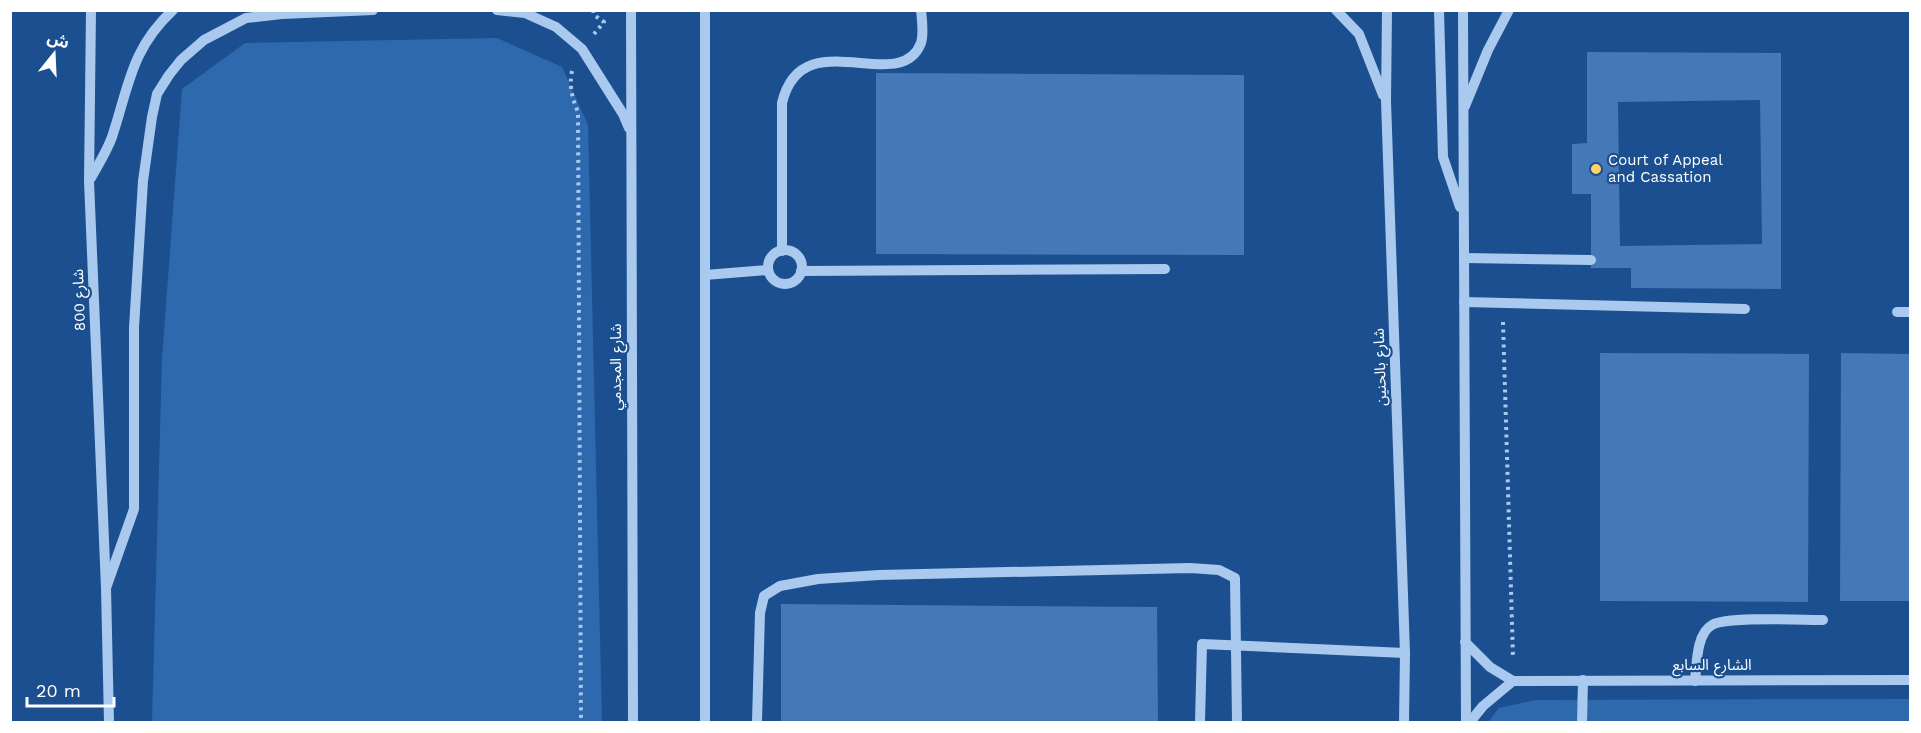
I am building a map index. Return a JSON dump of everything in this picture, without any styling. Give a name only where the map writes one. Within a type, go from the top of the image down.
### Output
[{"type":"street","name":"شارع 800","points":[[91,10],[89,181],[106,588],[109,723]]},
{"type":"street","points":[[89,181],[111,140],[130,72],[141,49],[159,23],[173,10]]},
{"type":"street","points":[[106,588],[134,509],[134,328],[143,181],[157,94],[181,60],[204,40],[246,18],[373,10]]},
{"type":"street","points":[[497,10],[525,13],[556,27],[582,49],[623,114],[630,131]]},
{"type":"street","name":"شارع المجدمي","points":[[631,10],[633,723]]},
{"type":"street","points":[[705,10],[705,723]]},
{"type":"street","points":[[782,251],[782,104],[784,92],[790,81],[809,65],[821,61],[889,64],[903,62],[915,54],[922,41],[921,10]]},
{"type":"street","points":[[1336,10],[1359,34],[1386,101]]},
{"type":"street","name":"شارع بالحنين","points":[[1387,10],[1386,101],[1405,652],[1404,723]]},
{"type":"street","points":[[1439,10],[1443,157],[1463,216]]},
{"type":"street","points":[[1463,10],[1465,642],[1468,723]]},
{"type":"street","points":[[1462,112],[1488,50],[1509,10]]},
{"type":"street","points":[[782,251],[789,251],[800,258],[801,271],[794,282],[788,284],[775,281],[768,270],[771,258],[782,251]]},
{"type":"street","points":[[1464,258],[1591,260]]},
{"type":"street","points":[[801,271],[1165,269]]},
{"type":"street","points":[[705,275],[768,270]]},
{"type":"street","points":[[1464,302],[1745,309]]},
{"type":"street","points":[[1897,312],[1911,312]]},
{"type":"street","points":[[757,723],[760,613],[764,596],[780,586],[818,579],[879,575],[1163,567],[1219,570],[1235,578],[1237,723]]},
{"type":"street","points":[[1695,681],[1701,639],[1711,625],[1730,620],[1823,620]]},
{"type":"street","points":[[1465,642],[1490,668],[1513,681],[1483,706],[1468,723]]},
{"type":"street","points":[[1200,723],[1202,644],[1405,652]]},
{"type":"street","name":"الشارع السابع","points":[[1513,681],[1911,680]]},
{"type":"street","points":[[1582,723],[1583,681]]},
{"type":"path","points":[[581,723],[578,112],[572,98],[570,82],[574,62],[604,22],[594,15],[592,10]]},
{"type":"path","points":[[1503,304],[1513,681]]},
{"type":"shaded area","points":[[497,38],[562,67],[588,125],[602,722],[152,722],[162,359],[182,89],[245,43]]},
{"type":"shaded area","points":[[1910,699],[1910,722],[1488,722],[1499,708],[1535,700]]},
{"type":"building","name":"Court of Appeal and Cassation","points":[[1587,52],[1781,53],[1781,289],[1631,288],[1631,268],[1591,268],[1591,194],[1572,194],[1572,144],[1587,143]],"holes":[[[1760,100],[1762,244],[1620,246],[1618,102]]]},
{"type":"building","points":[[876,73],[1244,75],[1244,255],[876,254]]},
{"type":"building","points":[[1600,353],[1809,354],[1808,602],[1600,601]]},
{"type":"building","points":[[1841,353],[1910,354],[1910,601],[1840,601]]},
{"type":"building","points":[[781,604],[1157,607],[1158,722],[781,722]]},
{"type":"place","name":"Court of Appeal and Cassation","points":[[1596,169]]}]
